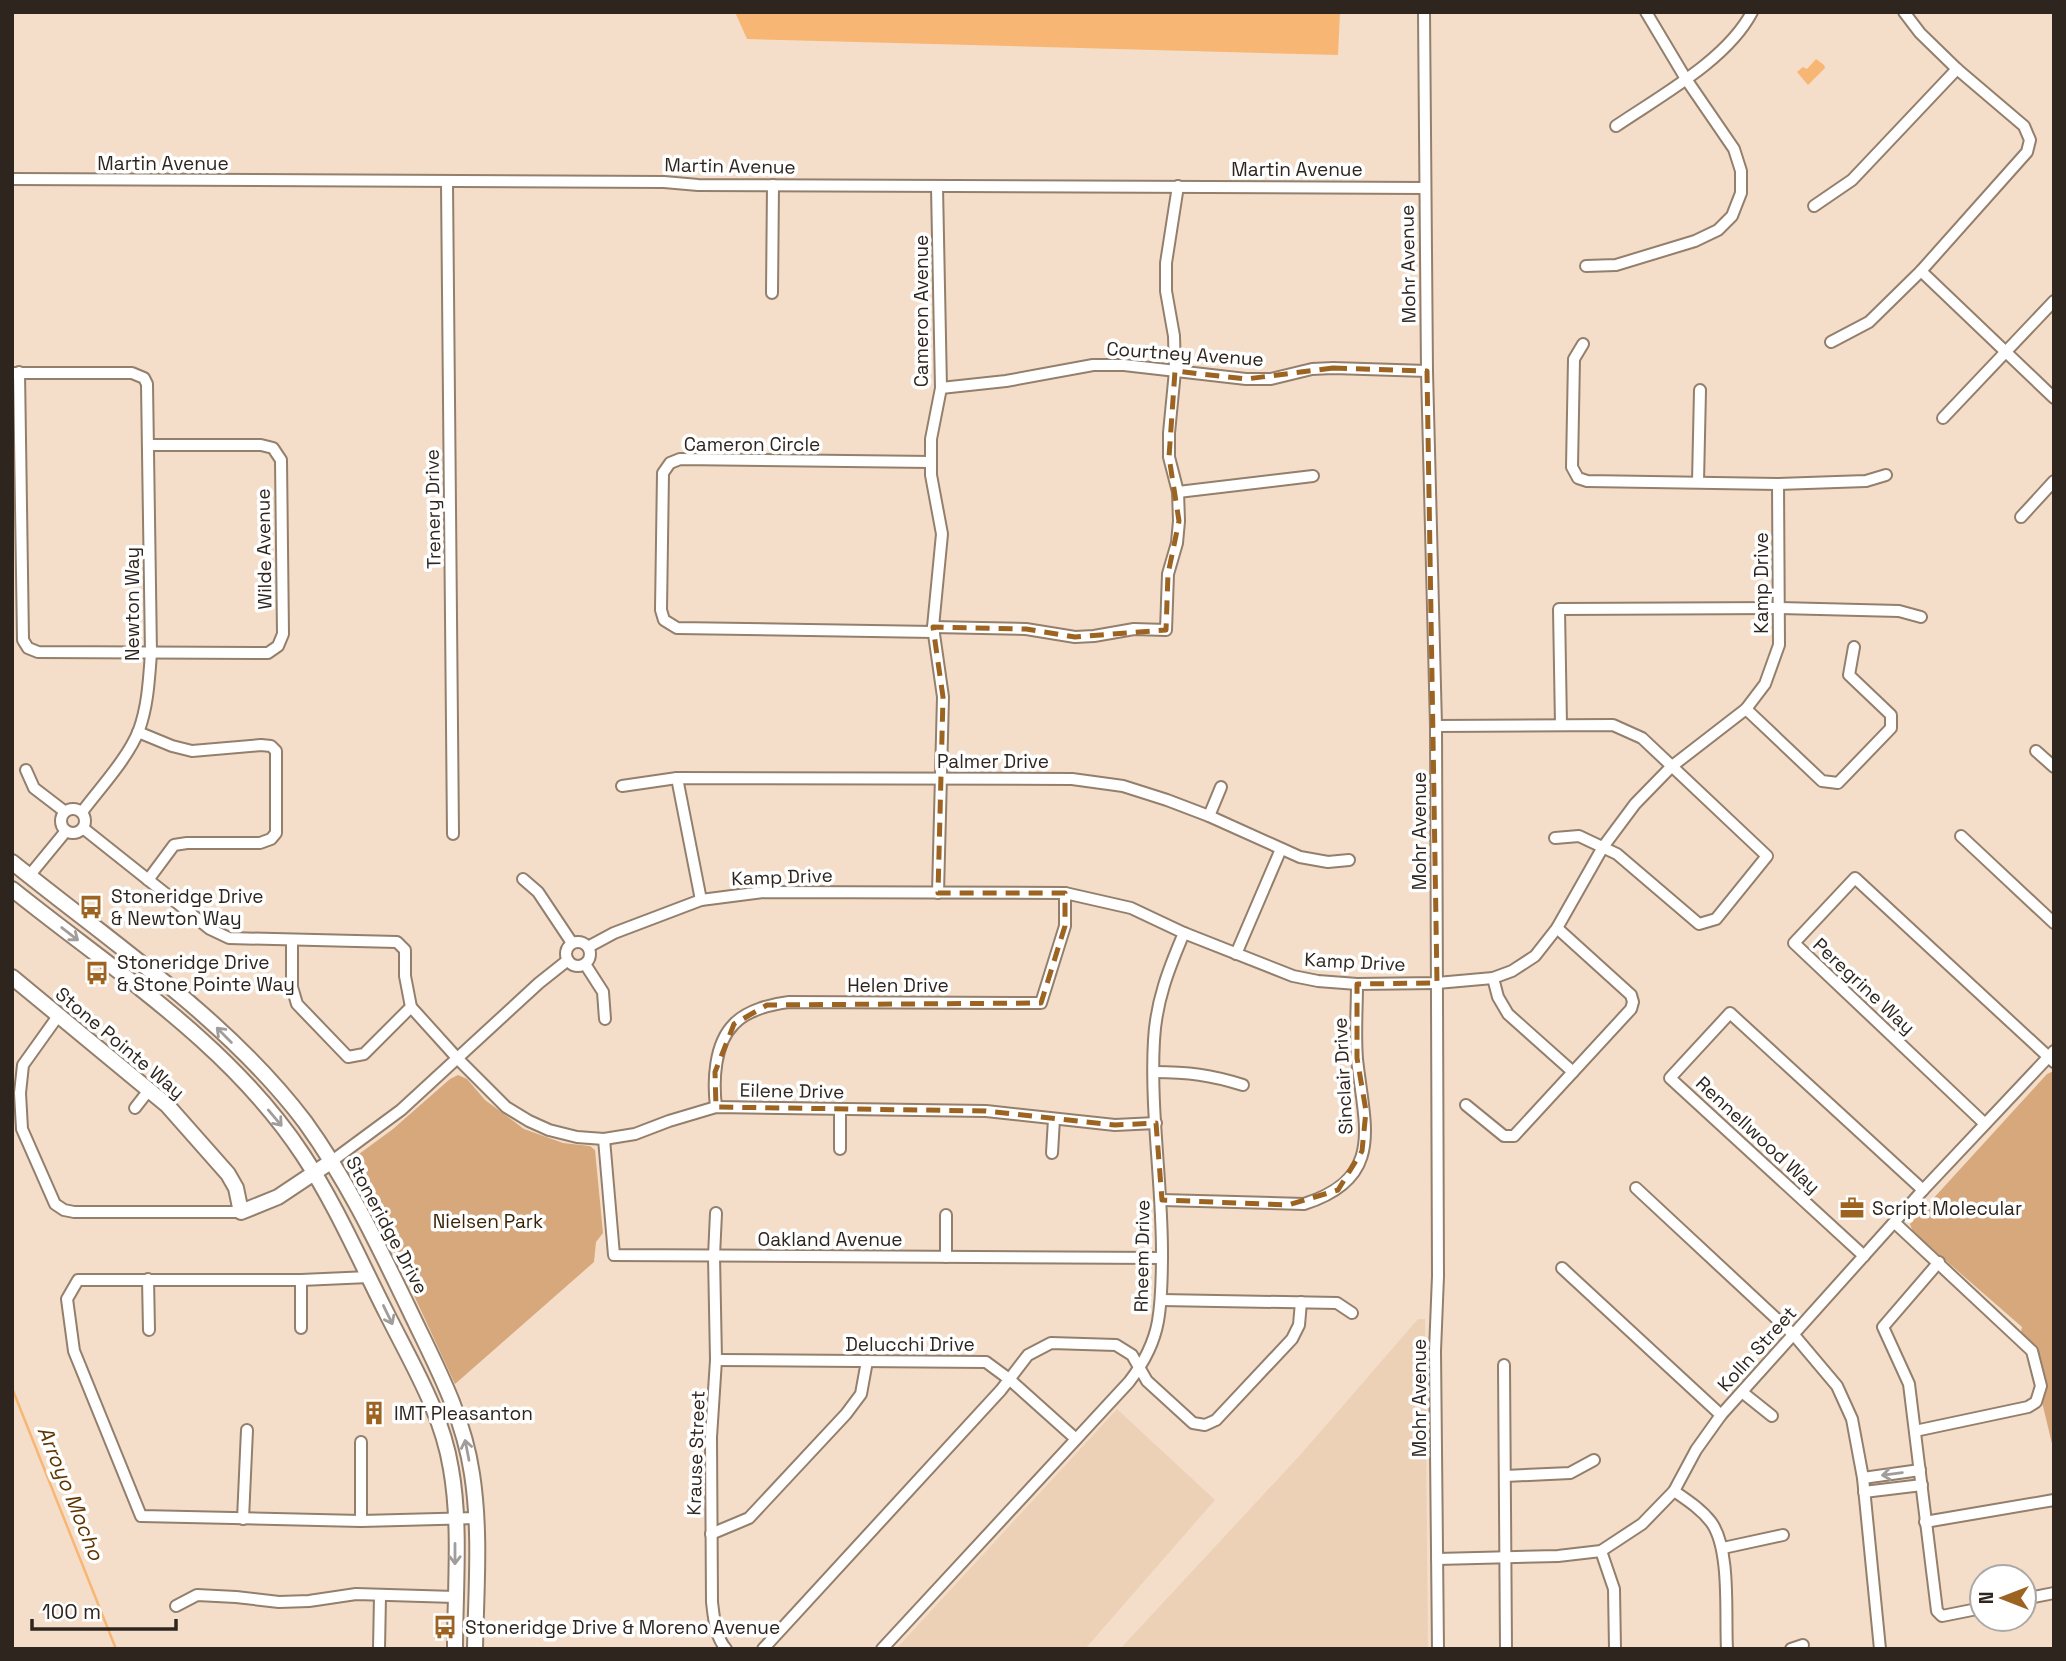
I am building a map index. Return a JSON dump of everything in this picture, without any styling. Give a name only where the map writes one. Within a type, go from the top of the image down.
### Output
[{"type":"main road","name":"Stoneridge Drive","points":[[12,862],[213,1024],[303,1120],[332,1161],[365,1217],[450,1394],[463,1429],[477,1518],[475,1649]]},
{"type":"main road","points":[[14,892],[29,876]]},
{"type":"main road","name":"Stoneridge Drive","points":[[14,892],[114,968],[231,1067],[285,1130],[313,1172],[348,1234],[438,1417],[452,1471],[455,1519],[455,1649]]},
{"type":"main road","name":"Stone Pointe Way","points":[[12,977],[167,1105],[228,1174],[236,1188],[241,1212]]},
{"type":"main road","points":[[241,1212],[278,1197],[332,1161]]},
{"type":"street","name":"Mohr Avenue","points":[[1424,12],[1427,371],[1436,726],[1438,1276],[1435,1351],[1438,1649]]},
{"type":"street","points":[[1586,266],[1616,265],[1695,241],[1718,230],[1732,216],[1741,193],[1741,172],[1734,149],[1686,79],[1646,12]]},
{"type":"street","points":[[1616,126],[1686,79],[1722,50],[1752,12]]},
{"type":"street","points":[[1831,342],[1869,322],[1921,271],[2027,152],[2030,141],[2024,126],[1957,69],[1910,14]]},
{"type":"street","points":[[1814,206],[1852,180],[1957,69]]},
{"type":"street","name":"Martin Avenue","points":[[12,179],[664,182],[698,185],[937,187],[1425,188]]},
{"type":"street","name":"Trenery Drive","points":[[447,183],[453,834]]},
{"type":"street","points":[[772,293],[773,185]]},
{"type":"street","points":[[933,630],[1026,629],[1075,637],[1134,629],[1166,629],[1168,574],[1177,543],[1179,521],[1178,492],[1170,457],[1169,433],[1175,371],[1174,336],[1166,291],[1166,263],[1178,186]]},
{"type":"street","name":"Cameron Avenue","points":[[937,187],[941,388],[930,439],[942,534],[933,630],[943,697],[939,893]]},
{"type":"street","points":[[1921,271],[2054,398]]},
{"type":"street","points":[[1943,418],[2054,300]]},
{"type":"street","points":[[1583,344],[1574,359],[1572,467],[1578,478],[1587,481],[1778,484],[1866,481],[1886,475]]},
{"type":"street","name":"Courtney Avenue","points":[[941,388],[1006,381],[1093,365],[1124,365],[1246,379],[1271,379],[1312,369],[1333,368],[1427,371]]},
{"type":"street","points":[[16,372],[23,640],[28,648],[37,652],[151,653]]},
{"type":"street","name":"Newton Way","points":[[16,372],[132,373],[144,378],[148,390],[151,653],[148,695],[138,732],[115,770],[82,812]]},
{"type":"street","points":[[1698,482],[1700,390]]},
{"type":"street","name":"Wilde Avenue","points":[[149,445],[261,445],[273,448],[281,460],[283,634],[278,646],[268,653],[151,653]]},
{"type":"street","name":"Cameron Circle","points":[[931,462],[680,459],[670,463],[663,473],[661,610],[664,620],[677,628],[933,630]]},
{"type":"street","points":[[1178,492],[1313,477]]},
{"type":"street","points":[[2021,517],[2054,481]]},
{"type":"street","name":"Kamp Drive","points":[[588,947],[614,933],[701,900],[763,892],[1065,893],[1131,908],[1184,933],[1293,976],[1357,984],[1437,983],[1493,978],[1512,971],[1535,956],[1557,928],[1604,847],[1635,804],[1671,767],[1746,709],[1765,684],[1779,645],[1778,484]]},
{"type":"street","points":[[1561,725],[1559,609],[1780,608],[1899,611],[1921,617]]},
{"type":"street","points":[[1746,709],[1822,781],[1838,783],[1891,728],[1891,715],[1849,675],[1854,647]]},
{"type":"street","points":[[1436,726],[1613,725],[1642,738],[1767,856],[1717,919],[1699,924],[1617,854],[1580,836],[1555,838]]},
{"type":"street","points":[[138,732],[172,747],[192,751],[261,745],[271,746],[275,751],[275,833],[271,839],[260,843],[174,845],[148,880]]},
{"type":"street","points":[[2036,751],[2054,767]]},
{"type":"street","points":[[26,770],[34,788],[64,811]]},
{"type":"street","points":[[677,778],[701,900]]},
{"type":"street","name":"Palmer Drive","points":[[622,786],[677,778],[1072,779],[1110,785],[1167,800],[1209,816],[1300,858],[1328,862],[1349,860]]},
{"type":"street","points":[[1209,816],[1221,788]]},
{"type":"street","points":[[73,808],[82,812],[85,820],[83,828],[75,833],[66,831],[60,822],[64,811],[73,808]]},
{"type":"street","points":[[83,828],[210,929],[229,938],[397,942],[405,950],[405,976],[411,1007],[364,1054],[348,1057],[297,1004],[292,987],[292,941]]},
{"type":"street","points":[[29,876],[66,831]]},
{"type":"street","points":[[1961,836],[2054,923]]},
{"type":"street","points":[[1236,954],[1281,849]]},
{"type":"street","name":"Peregrine Way","points":[[1984,1123],[1794,943],[1855,877],[2052,1057]]},
{"type":"street","points":[[523,878],[538,892],[572,943]]},
{"type":"street","name":"Helen Drive","points":[[716,1107],[715,1072],[722,1044],[734,1024],[766,1005],[789,1002],[1041,1003],[1065,926],[1065,893]]},
{"type":"street","points":[[1466,1105],[1504,1136],[1514,1136],[1631,1009],[1631,995],[1557,928]]},
{"type":"street","name":"Rheem Drive","points":[[882,1649],[1140,1367],[1158,1323],[1161,1300],[1162,1200],[1154,1072],[1156,1012],[1167,972],[1184,933]]},
{"type":"street","points":[[572,943],[581,942],[588,947],[590,956],[585,964]]},
{"type":"street","points":[[568,960],[567,951],[572,943]]},
{"type":"street","points":[[332,1161],[391,1119],[539,983],[568,960]]},
{"type":"street","points":[[568,960],[576,965],[585,964]]},
{"type":"street","points":[[585,964],[603,992],[605,1019]]},
{"type":"street","points":[[1493,978],[1498,997],[1508,1014],[1573,1072]]},
{"type":"street","name":"Sinclair Drive","points":[[1162,1200],[1304,1204],[1320,1199],[1347,1183],[1356,1168],[1366,1135],[1366,1111],[1357,1058],[1357,984]]},
{"type":"street","name":"Eilene Drive","points":[[411,1007],[499,1100],[529,1122],[577,1137],[604,1139],[635,1134],[716,1107],[986,1111],[1115,1125],[1156,1123]]},
{"type":"street","name":"Rennellwood Way","points":[[1864,1256],[1670,1078],[1730,1013],[1923,1189]]},
{"type":"street","points":[[58,1016],[23,1065],[20,1093],[22,1129],[55,1204],[74,1212],[241,1212]]},
{"type":"street","name":"Kolln Street","points":[[1437,1559],[1505,1559],[1601,1551],[1642,1524],[1674,1491],[1696,1450],[1721,1415],[1984,1123],[2052,1057]]},
{"type":"street","points":[[1154,1072],[1194,1072],[1243,1085]]},
{"type":"street","points":[[135,1108],[149,1090]]},
{"type":"street","points":[[840,1109],[840,1149]]},
{"type":"street","points":[[1052,1153],[1054,1119]]},
{"type":"street","name":"Oakland Avenue","points":[[604,1139],[614,1255],[1162,1258]]},
{"type":"street","points":[[1636,1188],[1794,1335],[1837,1386],[1852,1419],[1863,1478],[1881,1648]]},
{"type":"street","name":"Krause Street","points":[[716,1213],[716,1360],[711,1437],[711,1534],[714,1623],[726,1649]]},
{"type":"street","points":[[946,1215],[946,1257]]},
{"type":"street","points":[[1895,1223],[2032,1351],[2041,1386],[2036,1402],[2028,1407],[1915,1431]]},
{"type":"street","points":[[1939,1262],[1884,1327],[1909,1384],[1937,1611],[1942,1616],[1968,1611]]},
{"type":"street","points":[[1562,1268],[1721,1415]]},
{"type":"street","points":[[369,1277],[301,1280],[78,1280],[67,1299],[74,1352],[141,1516],[361,1521],[477,1518]]},
{"type":"street","points":[[148,1279],[149,1330]]},
{"type":"street","points":[[301,1280],[301,1328]]},
{"type":"street","points":[[1161,1300],[1337,1303],[1352,1313]]},
{"type":"street","points":[[763,1649],[1028,1355],[1051,1343],[1116,1345],[1132,1355],[1147,1381],[1193,1423],[1205,1425],[1216,1420],[1292,1339],[1299,1325],[1301,1302]]},
{"type":"street","name":"Delucchi Drive","points":[[716,1360],[986,1362],[1076,1439]]},
{"type":"street","points":[[711,1534],[749,1518],[846,1415],[861,1394],[867,1362]]},
{"type":"street","points":[[1504,1365],[1506,1649]]},
{"type":"street","points":[[1742,1392],[1772,1416]]},
{"type":"street","points":[[243,1518],[247,1430]]},
{"type":"street","points":[[361,1442],[361,1521]]},
{"type":"street","points":[[1504,1476],[1570,1473],[1594,1460]]},
{"type":"street","points":[[1863,1478],[1920,1470]]},
{"type":"street","points":[[1864,1492],[1922,1485]]},
{"type":"street","points":[[1674,1491],[1700,1509],[1712,1523],[1723,1548],[1727,1649]]},
{"type":"street","points":[[1926,1522],[2054,1500]]},
{"type":"street","points":[[1723,1548],[1783,1535]]},
{"type":"street","points":[[1601,1551],[1614,1590],[1615,1649]]},
{"type":"street","points":[[176,1606],[197,1595],[279,1602],[309,1601],[356,1594],[455,1597]]},
{"type":"street","points":[[379,1649],[380,1596]]},
{"type":"street","points":[[1791,1649],[1803,1646]]},
{"type":"highlighted area","points":[[1333,368],[1427,371],[1437,983],[1357,984],[1357,1058],[1366,1111],[1362,1151],[1338,1190],[1288,1205],[1162,1200],[1156,1123],[1115,1125],[986,1111],[716,1107],[715,1072],[734,1024],[767,1005],[1041,1003],[1065,926],[1065,893],[938,893],[943,697],[933,627],[1026,629],[1075,637],[1166,630],[1168,574],[1179,521],[1169,457],[1175,371],[1246,379]]},
{"type":"shaded area","points":[[735,12],[1340,12],[1338,55],[747,39]]},
{"type":"shaded area","points":[[1816,59],[1825,68],[1808,85],[1797,72],[1803,67],[1807,69]]},
{"type":"shaded area","points":[[1418,1319],[1425,1319],[1428,1649],[1120,1649],[1301,1454]]},
{"type":"shaded area","points":[[1117,1409],[1215,1500],[1085,1649],[896,1649]]},
{"type":"green space","points":[[2054,1071],[2054,1452],[2042,1402],[2045,1381],[2037,1350],[2021,1332],[2022,1327],[1913,1232],[1910,1224],[2047,1074]]},
{"type":"green space","name":"Nielsen Park","points":[[458,1075],[467,1079],[485,1100],[524,1129],[563,1143],[590,1146],[595,1150],[603,1233],[596,1242],[594,1262],[455,1384],[386,1235],[354,1177],[352,1167],[359,1154]]},
{"type":"waterway","name":"Arroyo Mocho","points":[[12,1388],[116,1649]]},
{"type":"place","name":"Stoneridge Drive & Newton Way","points":[[91,907]]},
{"type":"place","name":"Stoneridge Drive & Stone Pointe Way","points":[[97,973]]},
{"type":"place","name":"Script Molecular","points":[[1852,1208]]},
{"type":"place","name":"IMT Pleasanton","points":[[374,1413]]},
{"type":"place","name":"Stoneridge Drive & Moreno Avenue","points":[[445,1627]]}]
